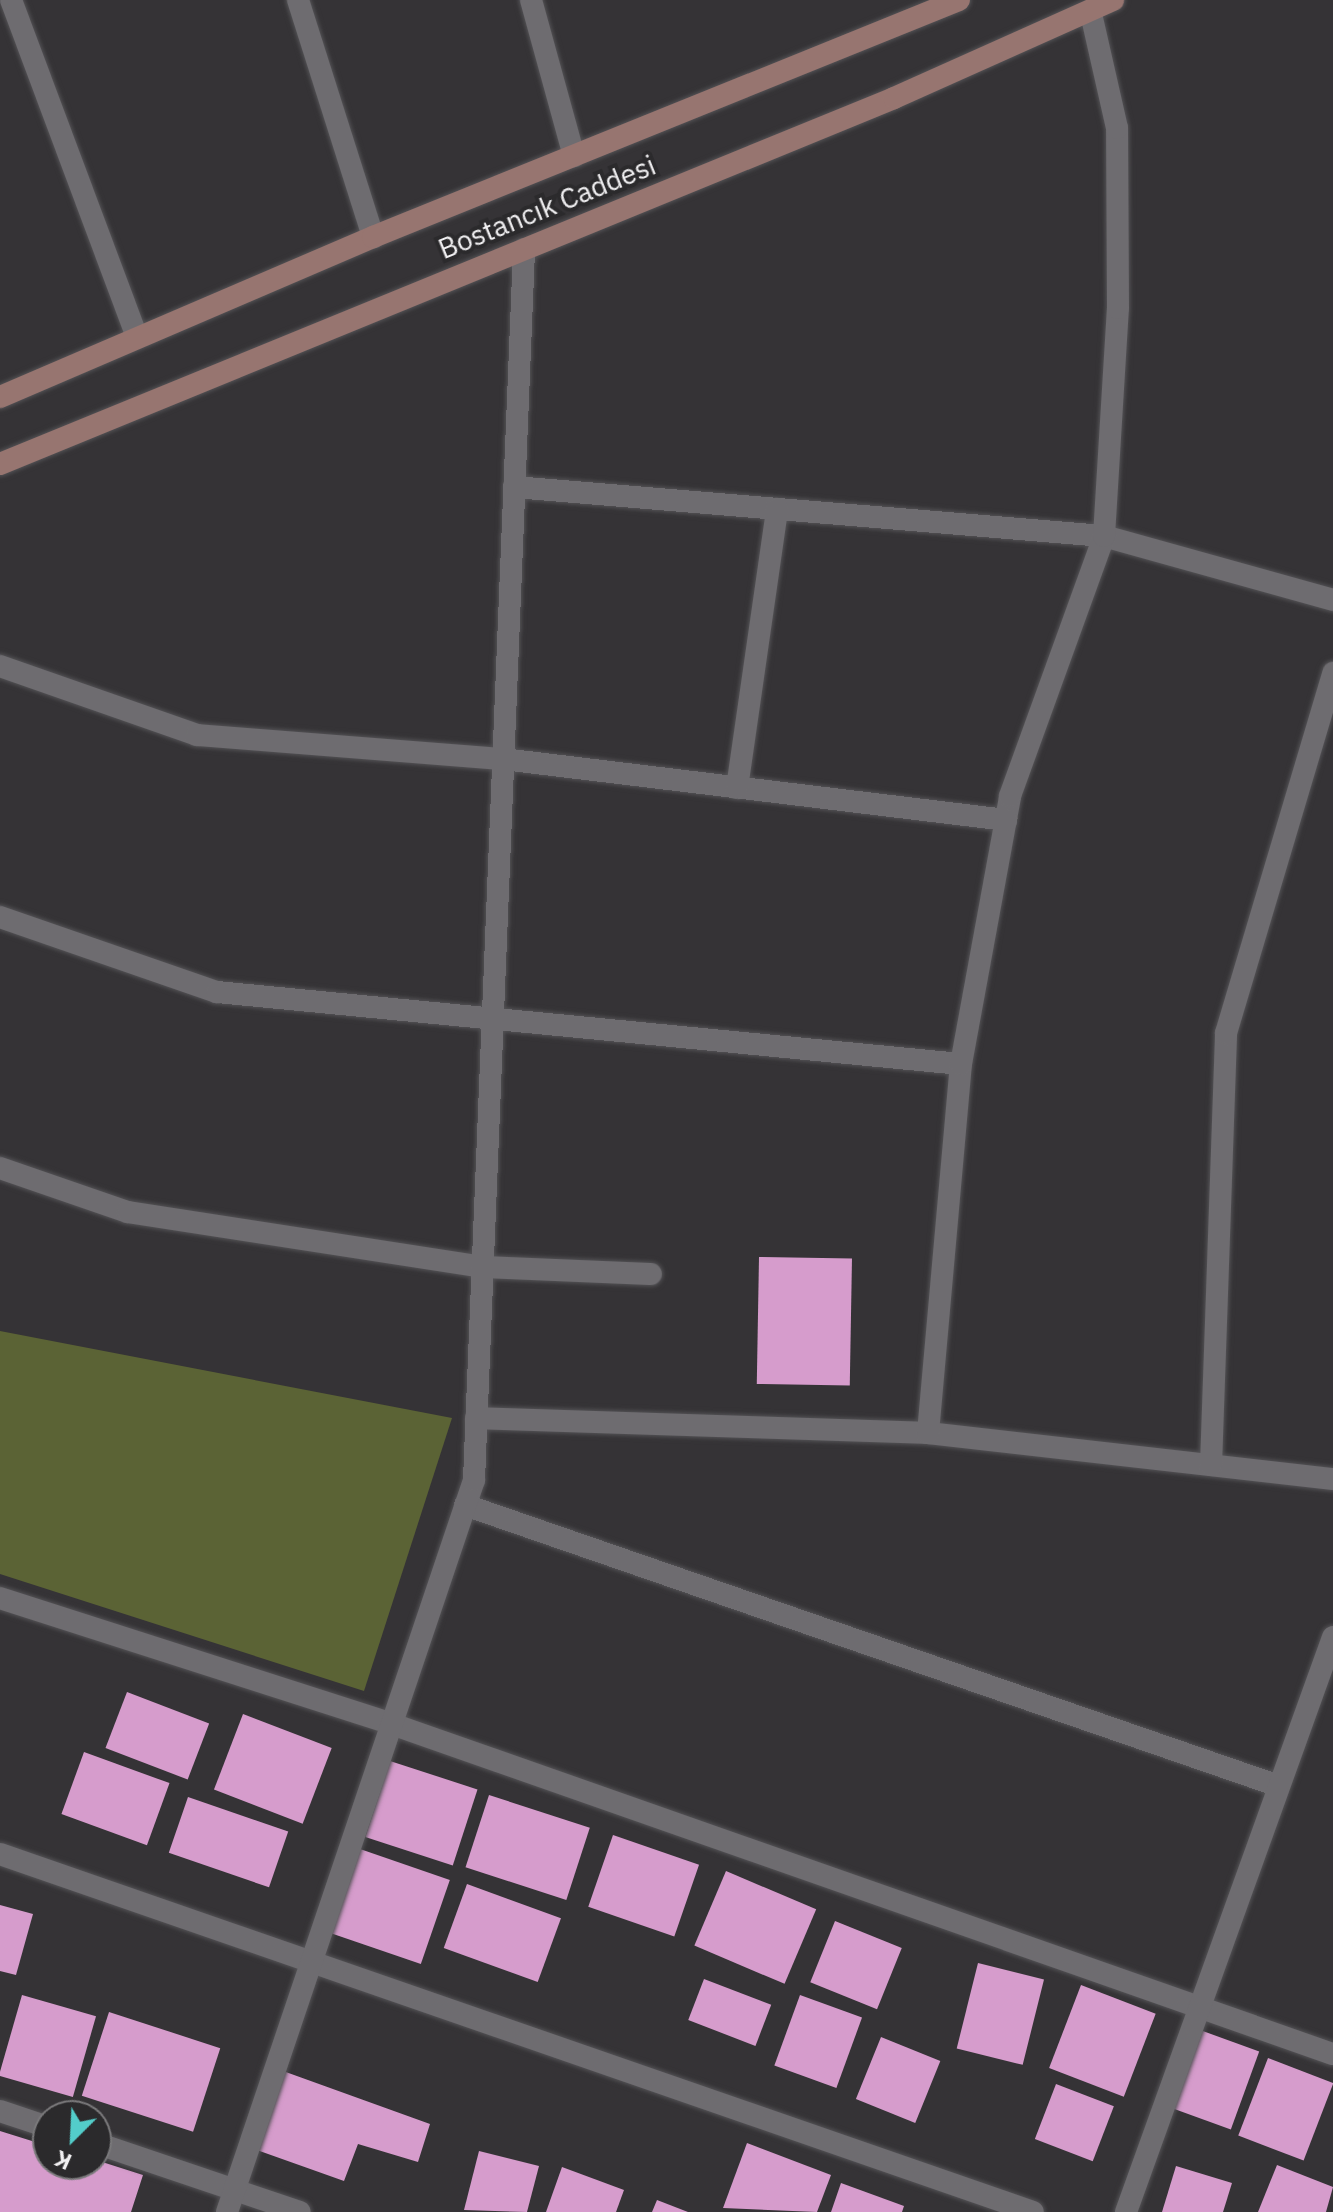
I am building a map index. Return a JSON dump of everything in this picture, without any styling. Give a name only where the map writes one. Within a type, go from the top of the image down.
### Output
[{"type":"main road","name":"Bostancık Caddesi","points":[[0,397],[136,335],[959,0]]},
{"type":"main road","name":"Bostancık Caddesi","points":[[0,464],[1091,14],[1113,0]]},
{"type":"street","points":[[11,0],[136,335]]},
{"type":"street","points":[[298,0],[373,237]]},
{"type":"street","points":[[531,0],[574,156]]},
{"type":"street","points":[[928,1433],[961,1064],[1006,820],[1104,536],[1118,308],[1117,128],[1091,14]]},
{"type":"street","points":[[227,2212],[474,1480],[524,249]]},
{"type":"street","points":[[514,487],[1104,536],[1333,600]]},
{"type":"street","points":[[737,788],[777,509]]},
{"type":"street","points":[[0,666],[197,735],[503,759],[1006,820]]},
{"type":"street","points":[[1211,1465],[1226,1033],[1333,673]]},
{"type":"street","points":[[0,917],[217,992],[493,1016],[961,1064]]},
{"type":"street","points":[[0,1168],[128,1212],[483,1267],[651,1274]]},
{"type":"street","points":[[476,1418],[928,1433],[1333,1479]]},
{"type":"street","points":[[465,1505],[1279,1786]]},
{"type":"street","points":[[0,1598],[392,1724],[1201,2005],[1333,2054]]},
{"type":"street","points":[[1126,2212],[1333,1637]]},
{"type":"street","points":[[0,1854],[313,1959],[1033,2212]]},
{"type":"street","points":[[0,2111],[32,2122]]},
{"type":"street","points":[[112,2148],[300,2212]]},
{"type":"green space","points":[[0,1331],[452,1418],[364,1691],[0,1574]]},
{"type":"building","points":[[759,1257],[852,1259],[850,1386],[757,1384]]},
{"type":"building","points":[[127,1692],[209,1724],[188,1780],[105,1748]]},
{"type":"building","points":[[243,1714],[332,1748],[303,1824],[214,1790]]},
{"type":"building","points":[[84,1752],[170,1783],[147,1845],[61,1814]]},
{"type":"building","points":[[390,1761],[477,1789],[453,1866],[365,1837]]},
{"type":"building","points":[[489,1795],[590,1828],[566,1900],[466,1867]]},
{"type":"building","points":[[188,1797],[288,1832],[269,1887],[169,1853]]},
{"type":"building","points":[[613,1835],[699,1865],[674,1936],[588,1907]]},
{"type":"building","points":[[360,1849],[450,1880],[421,1964],[331,1933]]},
{"type":"building","points":[[726,1871],[816,1909],[785,1984],[694,1946]]},
{"type":"building","points":[[467,1884],[561,1918],[538,1982],[444,1948]]},
{"type":"building","points":[[0,1905],[33,1914],[16,1975],[0,1971]]},
{"type":"building","points":[[835,1921],[902,1948],[877,2009],[810,1982]]},
{"type":"building","points":[[978,1963],[1044,1979],[1023,2065],[957,2048]]},
{"type":"building","points":[[704,1979],[771,2005],[755,2046],[688,2020]]},
{"type":"building","points":[[1081,1985],[1156,2014],[1124,2097],[1049,2068]]},
{"type":"building","points":[[22,1995],[96,2016],[73,2097],[0,2076]]},
{"type":"building","points":[[800,1995],[862,2018],[836,2088],[774,2065]]},
{"type":"building","points":[[109,2012],[220,2048],[193,2132],[112,2106],[112,2100],[82,2096]]},
{"type":"building","points":[[1200,2030],[1259,2052],[1231,2130],[1172,2108]]},
{"type":"building","points":[[881,2037],[940,2061],[915,2123],[856,2099]]},
{"type":"building","points":[[1268,2058],[1333,2083],[1304,2161],[1238,2135]]},
{"type":"building","points":[[283,2071],[430,2124],[418,2162],[358,2144],[344,2181],[254,2149]]},
{"type":"building","points":[[1056,2084],[1114,2106],[1093,2161],[1035,2139]]},
{"type":"building","points":[[0,2131],[32,2141],[32,2180],[112,2180],[112,2165],[143,2175],[131,2212],[0,2212]]},
{"type":"building","points":[[747,2143],[831,2175],[817,2212],[723,2208]]},
{"type":"building","points":[[479,2151],[539,2166],[527,2212],[464,2210]]},
{"type":"building","points":[[1277,2165],[1333,2187],[1326,2212],[1258,2212]]},
{"type":"building","points":[[1176,2166],[1232,2183],[1223,2212],[1162,2212]]},
{"type":"building","points":[[562,2167],[624,2190],[616,2212],[546,2212]]},
{"type":"building","points":[[841,2183],[904,2206],[902,2212],[831,2212]]},
{"type":"building","points":[[657,2200],[688,2212],[652,2212]]}]
